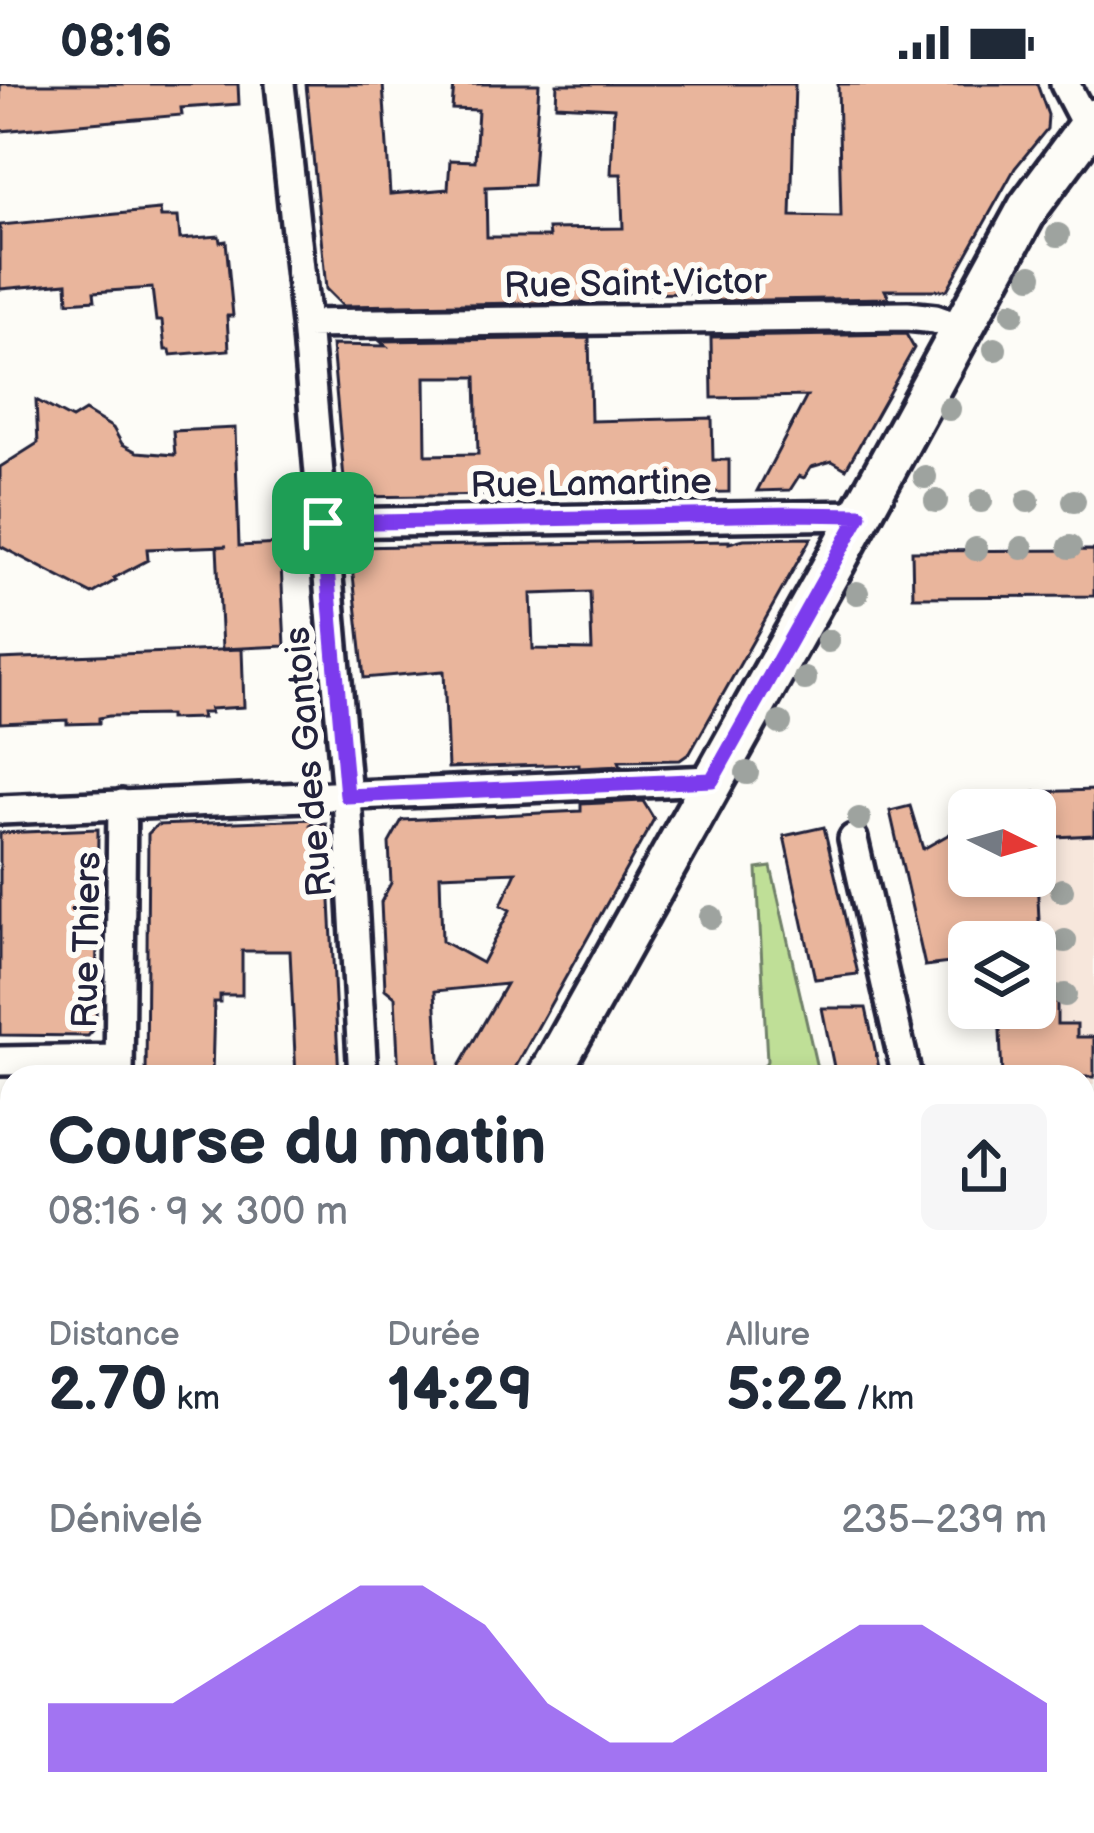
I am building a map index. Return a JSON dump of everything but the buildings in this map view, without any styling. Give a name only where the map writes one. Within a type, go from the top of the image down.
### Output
[{"type":"street","name":"Rue des Gantois","points":[[280,84],[347,796],[362,1065]]},
{"type":"street","points":[[555,1065],[1038,190],[1091,122],[1065,84]]},
{"type":"street","name":"Rue Saint-Victor","points":[[306,324],[907,316],[963,329]]},
{"type":"street","name":"Rue Lamartine","points":[[323,523],[860,515]]},
{"type":"street","points":[[0,810],[712,780]]},
{"type":"street","name":"Rue Thiers","points":[[119,1065],[122,804]]},
{"type":"street","points":[[853,839],[904,1065]]},
{"type":"street","points":[[0,1061],[68,1065]]},
{"type":"shaded area","points":[[1094,790],[1094,1065],[1066,1065],[1013,1029],[1056,1029],[1056,921],[1035,921],[1035,897],[1056,897],[1056,791]]},
{"type":"green space","points":[[771,867],[816,1065],[765,1065],[757,869]]},
{"type":"route","points":[[860,515],[712,780],[347,796],[323,523],[860,515]]}]
